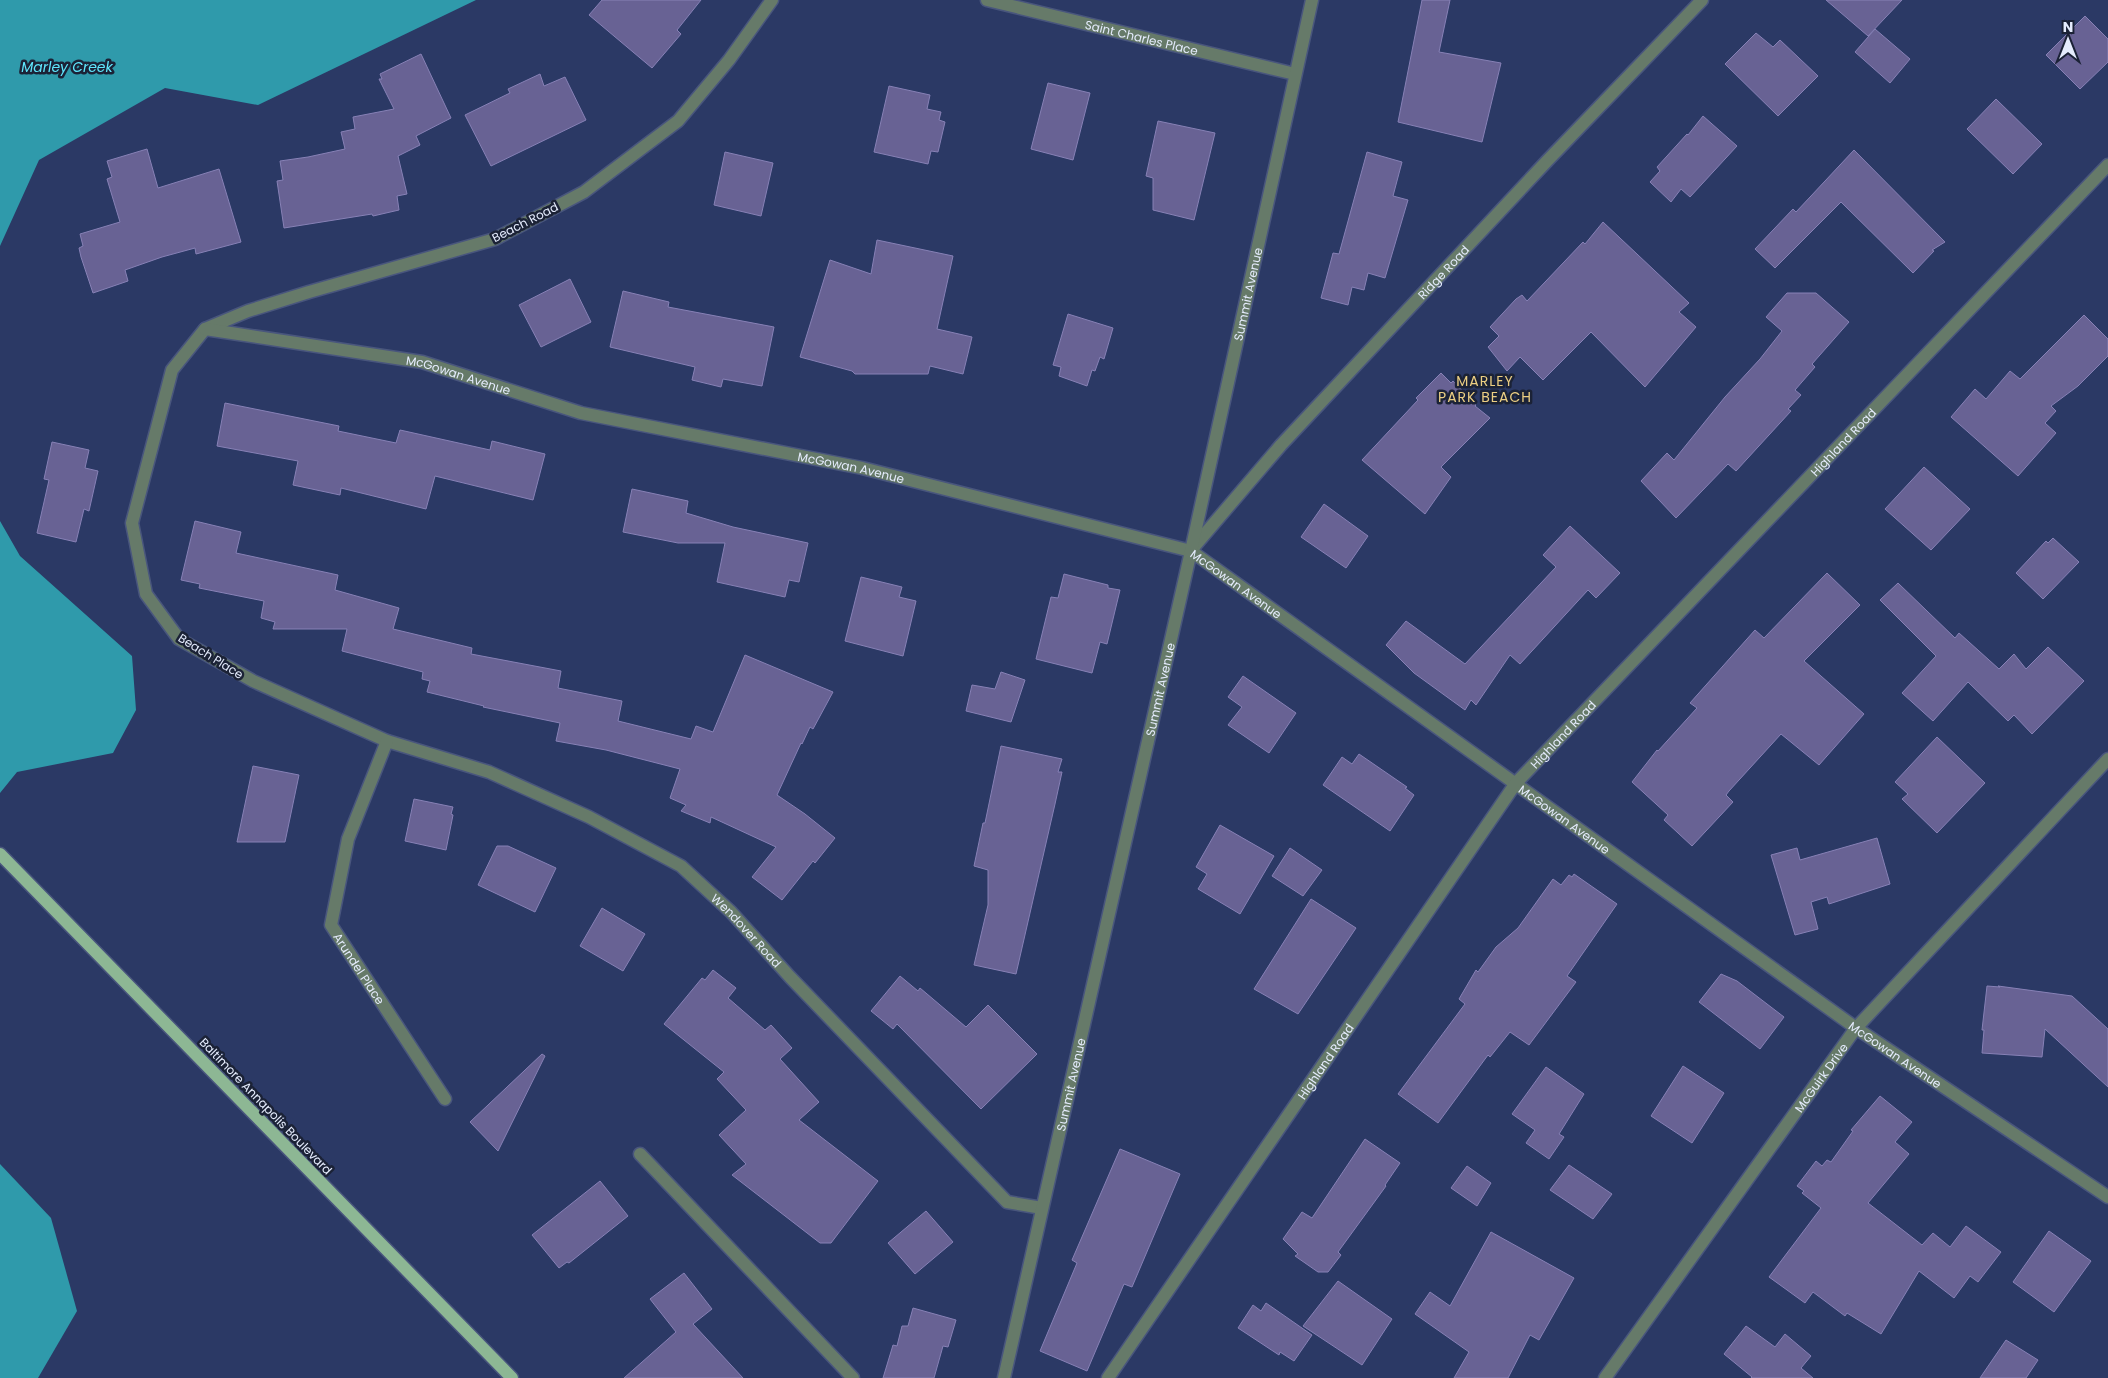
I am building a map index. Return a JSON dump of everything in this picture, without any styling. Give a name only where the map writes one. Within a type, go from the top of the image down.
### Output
[{"type":"main road","name":"Baltimore Annapolis Boulevard","points":[[0,854],[507,1376]]},
{"type":"street","name":"Beach Road","points":[[205,329],[248,312],[309,292],[495,239],[584,192],[678,122],[729,60],[772,0]]},
{"type":"street","name":"Saint Charles Place","points":[[987,0],[1295,74]]},
{"type":"street","name":"Summit Avenue","points":[[1004,1378],[1191,551],[1312,0]]},
{"type":"street","name":"Ridge Road","points":[[1191,551],[1281,445],[1547,161],[1702,0]]},
{"type":"street","name":"Highland Road","points":[[1108,1378],[1516,783],[2108,164]]},
{"type":"street","name":"McGowan Avenue","points":[[205,329],[422,362],[581,413],[862,468],[1191,551],[1856,1028],[2108,1197]]},
{"type":"street","name":"Beach Place","points":[[205,329],[172,370],[132,523],[146,594],[179,639],[253,681],[386,740]]},
{"type":"street","name":"Arundel Place","points":[[386,740],[348,839],[330,925],[445,1100]]},
{"type":"street","name":"Wendover Road","points":[[386,740],[489,772],[589,817],[681,866],[731,912],[790,977],[1007,1202],[1042,1208]]},
{"type":"street","name":"McGuirk Drive","points":[[1605,1378],[1856,1028],[2108,759]]},
{"type":"street","points":[[640,1154],[853,1378]]},
{"type":"water","name":"Marley Creek","points":[[0,0],[476,0],[258,105],[165,88],[39,160],[0,246]]},
{"type":"water","points":[[0,521],[20,556],[132,656],[136,710],[113,753],[17,772],[0,793]]},
{"type":"water","points":[[0,1164],[51,1218],[77,1311],[38,1378],[0,1378]]},
{"type":"building","points":[[602,0],[701,0],[677,30],[681,34],[652,68],[589,15]]},
{"type":"building","points":[[1422,0],[1450,0],[1439,52],[1501,63],[1482,142],[1398,122]]},
{"type":"building","points":[[1826,0],[1902,0],[1868,36]]},
{"type":"building","points":[[2085,16],[2108,39],[2108,62],[2080,89],[2046,55]]},
{"type":"building","points":[[1875,29],[1910,59],[1890,83],[1855,52]]},
{"type":"building","points":[[1756,33],[1773,47],[1780,40],[1818,76],[1778,116],[1725,64]]},
{"type":"building","points":[[421,54],[451,118],[416,136],[420,145],[398,156],[407,194],[397,196],[399,210],[373,216],[372,214],[284,228],[277,181],[283,180],[280,161],[345,149],[341,132],[355,129],[353,117],[394,109],[379,79],[382,79],[380,74]]},
{"type":"building","points":[[540,74],[544,86],[565,77],[586,120],[491,166],[465,115],[510,93],[508,89]]},
{"type":"building","points":[[1048,83],[1090,93],[1073,160],[1031,149]]},
{"type":"building","points":[[889,86],[930,95],[927,109],[941,112],[939,120],[945,122],[938,152],[931,151],[928,164],[874,152]]},
{"type":"building","points":[[1996,99],[2042,144],[2013,174],[1967,129]]},
{"type":"building","points":[[1703,116],[1737,146],[1690,197],[1681,189],[1671,202],[1650,182],[1660,171],[1657,167],[1688,135]]},
{"type":"building","points":[[1158,121],[1215,133],[1194,220],[1153,210],[1153,178],[1146,176]]},
{"type":"building","points":[[147,149],[158,188],[219,169],[241,242],[196,254],[195,248],[162,257],[125,270],[128,281],[93,293],[79,248],[83,246],[80,234],[120,222],[107,179],[112,177],[107,161]]},
{"type":"building","points":[[1854,150],[1945,242],[1932,250],[1934,251],[1913,273],[1841,202],[1775,268],[1755,249],[1793,209],[1796,212]]},
{"type":"building","points":[[725,152],[773,163],[761,216],[714,205]]},
{"type":"building","points":[[1367,152],[1402,162],[1393,196],[1408,200],[1385,278],[1368,273],[1364,290],[1352,287],[1348,305],[1321,298],[1333,253],[1339,254]]},
{"type":"building","points":[[1603,222],[1689,303],[1679,312],[1696,327],[1645,387],[1591,332],[1543,380],[1520,357],[1507,371],[1488,347],[1499,336],[1490,327],[1516,299],[1522,295],[1527,301],[1583,242],[1585,244]]},
{"type":"building","points":[[877,240],[953,256],[937,329],[972,337],[963,374],[930,366],[928,374],[855,374],[852,371],[800,357],[830,260],[871,274]]},
{"type":"building","points":[[570,279],[591,322],[541,347],[519,305]]},
{"type":"building","points":[[623,291],[669,302],[668,307],[774,327],[762,386],[723,379],[721,387],[692,380],[695,367],[610,347]]},
{"type":"building","points":[[1787,293],[1816,293],[1849,322],[1812,364],[1815,367],[1795,390],[1801,395],[1788,409],[1791,411],[1736,471],[1728,464],[1676,518],[1641,481],[1667,453],[1674,460],[1782,331],[1766,317]]},
{"type":"building","points":[[1068,314],[1113,328],[1104,359],[1100,357],[1095,371],[1092,370],[1087,386],[1059,376],[1061,367],[1053,365]]},
{"type":"building","points":[[2084,315],[2108,339],[2108,356],[2078,386],[2051,406],[2056,411],[2045,423],[2056,433],[2018,476],[1951,417],[1975,389],[1986,399],[2010,371],[2020,379]]},
{"type":"building","points":[[1441,373],[1451,383],[1453,381],[1475,406],[1490,418],[1441,467],[1451,477],[1425,514],[1362,460],[1418,400],[1416,398]]},
{"type":"building","points":[[225,403],[339,426],[338,431],[396,443],[400,430],[490,450],[492,441],[545,454],[533,500],[435,476],[426,509],[341,488],[340,495],[293,485],[298,461],[217,446]]},
{"type":"building","points":[[52,442],[89,450],[85,468],[98,471],[89,511],[84,509],[76,542],[37,533],[49,480],[44,479]]},
{"type":"building","points":[[1924,467],[1970,509],[1931,550],[1885,509]]},
{"type":"building","points":[[632,489],[688,501],[686,513],[733,527],[808,543],[799,582],[789,580],[785,597],[717,582],[725,543],[678,543],[623,532]]},
{"type":"building","points":[[1324,504],[1368,536],[1346,568],[1301,537]]},
{"type":"building","points":[[195,521],[241,532],[236,553],[338,575],[335,590],[399,608],[393,629],[472,648],[471,654],[561,671],[558,688],[622,701],[618,721],[691,739],[696,726],[713,732],[745,655],[833,692],[813,729],[810,727],[801,743],[777,795],[835,838],[815,863],[813,861],[782,900],[752,877],[776,847],[711,817],[710,823],[681,811],[686,805],[670,798],[680,769],[606,750],[556,741],[560,723],[483,707],[427,692],[430,681],[422,679],[423,672],[342,651],[347,629],[273,629],[275,622],[261,618],[264,601],[199,588],[200,584],[181,580]]},
{"type":"building","points":[[1570,526],[1620,573],[1596,598],[1588,590],[1520,664],[1510,655],[1476,705],[1471,700],[1465,710],[1414,673],[1386,645],[1406,621],[1465,664],[1556,567],[1543,555]]},
{"type":"building","points":[[2053,538],[2079,562],[2043,599],[2016,573],[2046,541],[2048,543]]},
{"type":"building","points":[[1827,573],[1860,605],[1804,661],[1864,714],[1819,765],[1781,734],[1729,791],[1726,795],[1733,802],[1692,846],[1664,820],[1668,815],[1632,782],[1657,750],[1697,708],[1690,703],[1755,630],[1764,638]]},
{"type":"building","points":[[1064,574],[1108,585],[1108,588],[1120,590],[1107,644],[1100,642],[1092,673],[1036,659],[1051,597],[1058,598]]},
{"type":"building","points":[[861,577],[902,587],[899,597],[916,601],[903,656],[845,641]]},
{"type":"building","points":[[1898,583],[1955,638],[1959,633],[1999,669],[2014,654],[2026,669],[2048,647],[2084,681],[2032,734],[2014,715],[2008,721],[1968,682],[1933,721],[1902,693],[1936,656],[1880,600]]},
{"type":"building","points":[[1001,672],[1025,680],[1011,722],[966,711],[972,685],[995,689]]},
{"type":"building","points":[[1243,676],[1296,713],[1269,753],[1228,725],[1242,707],[1228,697]]},
{"type":"building","points":[[1937,737],[1985,783],[1937,833],[1902,799],[1908,794],[1895,782]]},
{"type":"building","points":[[1001,746],[1062,759],[1058,772],[1062,772],[1016,974],[974,965],[988,905],[988,870],[974,866]]},
{"type":"building","points":[[1359,754],[1407,787],[1405,788],[1414,795],[1390,831],[1323,785],[1342,757],[1352,764]]},
{"type":"building","points":[[253,766],[299,775],[285,842],[237,842]]},
{"type":"building","points":[[414,799],[453,807],[446,850],[405,841]]},
{"type":"building","points":[[1220,825],[1274,856],[1240,914],[1198,889],[1207,874],[1196,867]]},
{"type":"building","points":[[1877,838],[1890,884],[1829,904],[1827,897],[1811,902],[1818,929],[1795,935],[1771,855],[1797,848],[1800,860]]},
{"type":"building","points":[[497,846],[508,846],[556,868],[535,912],[478,885]]},
{"type":"building","points":[[1290,848],[1322,870],[1303,896],[1272,876]]},
{"type":"building","points":[[1574,874],[1617,904],[1567,976],[1576,982],[1529,1045],[1510,1032],[1490,1057],[1488,1055],[1438,1123],[1398,1094],[1465,1004],[1459,999],[1476,970],[1478,972],[1496,947],[1518,928],[1553,879],[1561,885],[1569,875],[1572,877]]},
{"type":"building","points":[[1311,899],[1356,928],[1298,1014],[1254,989]]},
{"type":"building","points":[[602,908],[645,934],[623,971],[580,946]]},
{"type":"building","points":[[713,970],[736,988],[728,998],[765,1030],[771,1025],[792,1048],[780,1059],[819,1102],[799,1120],[878,1181],[831,1243],[820,1243],[732,1175],[746,1164],[719,1135],[746,1110],[717,1079],[724,1072],[664,1024],[702,978],[705,980]]},
{"type":"building","points":[[1721,974],[1737,981],[1784,1017],[1760,1049],[1699,1002]]},
{"type":"building","points":[[900,976],[918,991],[920,988],[966,1027],[988,1005],[1037,1054],[981,1109],[897,1024],[893,1029],[871,1011]]},
{"type":"building","points":[[1987,986],[2072,996],[2108,1029],[2108,1087],[2045,1029],[2042,1057],[1982,1053],[1984,1030],[1982,1030]]},
{"type":"building","points":[[542,1054],[545,1056],[498,1151],[470,1122]]},
{"type":"building","points":[[1683,1066],[1724,1093],[1692,1143],[1651,1116]]},
{"type":"building","points":[[1546,1067],[1584,1094],[1559,1134],[1564,1137],[1549,1159],[1526,1143],[1535,1130],[1512,1114]]},
{"type":"building","points":[[1880,1096],[1912,1122],[1895,1142],[1909,1154],[1868,1203],[1922,1245],[1933,1233],[1950,1247],[1966,1226],[2001,1252],[1978,1282],[1970,1276],[1954,1298],[1919,1271],[1881,1334],[1847,1313],[1845,1316],[1813,1292],[1805,1303],[1769,1277],[1821,1208],[1802,1193],[1804,1191],[1797,1186],[1816,1161],[1822,1166],[1827,1160],[1831,1162],[1853,1131],[1851,1130]]},
{"type":"building","points":[[1365,1139],[1400,1163],[1386,1186],[1338,1252],[1341,1255],[1328,1272],[1318,1272],[1295,1256],[1298,1254],[1283,1239],[1302,1212],[1312,1218]]},
{"type":"building","points":[[1120,1149],[1180,1174],[1132,1287],[1124,1284],[1087,1371],[1040,1351],[1077,1263],[1072,1260]]},
{"type":"building","points":[[1569,1165],[1612,1194],[1593,1219],[1550,1190]]},
{"type":"building","points":[[1467,1166],[1491,1183],[1477,1206],[1451,1188]]},
{"type":"building","points":[[600,1181],[628,1216],[569,1263],[567,1262],[559,1268],[532,1235]]},
{"type":"building","points":[[926,1211],[953,1242],[915,1274],[888,1243]]},
{"type":"building","points":[[2049,1231],[2091,1261],[2054,1312],[2013,1282]]},
{"type":"building","points":[[1491,1232],[1574,1278],[1539,1340],[1530,1335],[1508,1378],[1454,1378],[1469,1352],[1415,1314],[1430,1292],[1450,1306]]},
{"type":"building","points":[[684,1273],[712,1309],[693,1324],[743,1378],[624,1378],[676,1332],[650,1299]]},
{"type":"building","points":[[1338,1281],[1392,1319],[1362,1365],[1303,1326]]},
{"type":"building","points":[[1266,1303],[1312,1335],[1294,1361],[1280,1352],[1279,1355],[1238,1328],[1253,1305],[1261,1311]]},
{"type":"building","points":[[913,1308],[956,1320],[948,1347],[943,1346],[934,1378],[883,1378],[893,1345],[897,1346],[902,1326],[908,1326]]},
{"type":"building","points":[[1746,1326],[1775,1347],[1785,1334],[1811,1356],[1801,1368],[1813,1378],[1751,1378],[1724,1354]]},
{"type":"building","points":[[2006,1340],[2038,1360],[2026,1378],[1980,1378]]},
{"type":"district","name":"MARLEY PARK BEACH","points":[[1485,390]]}]
